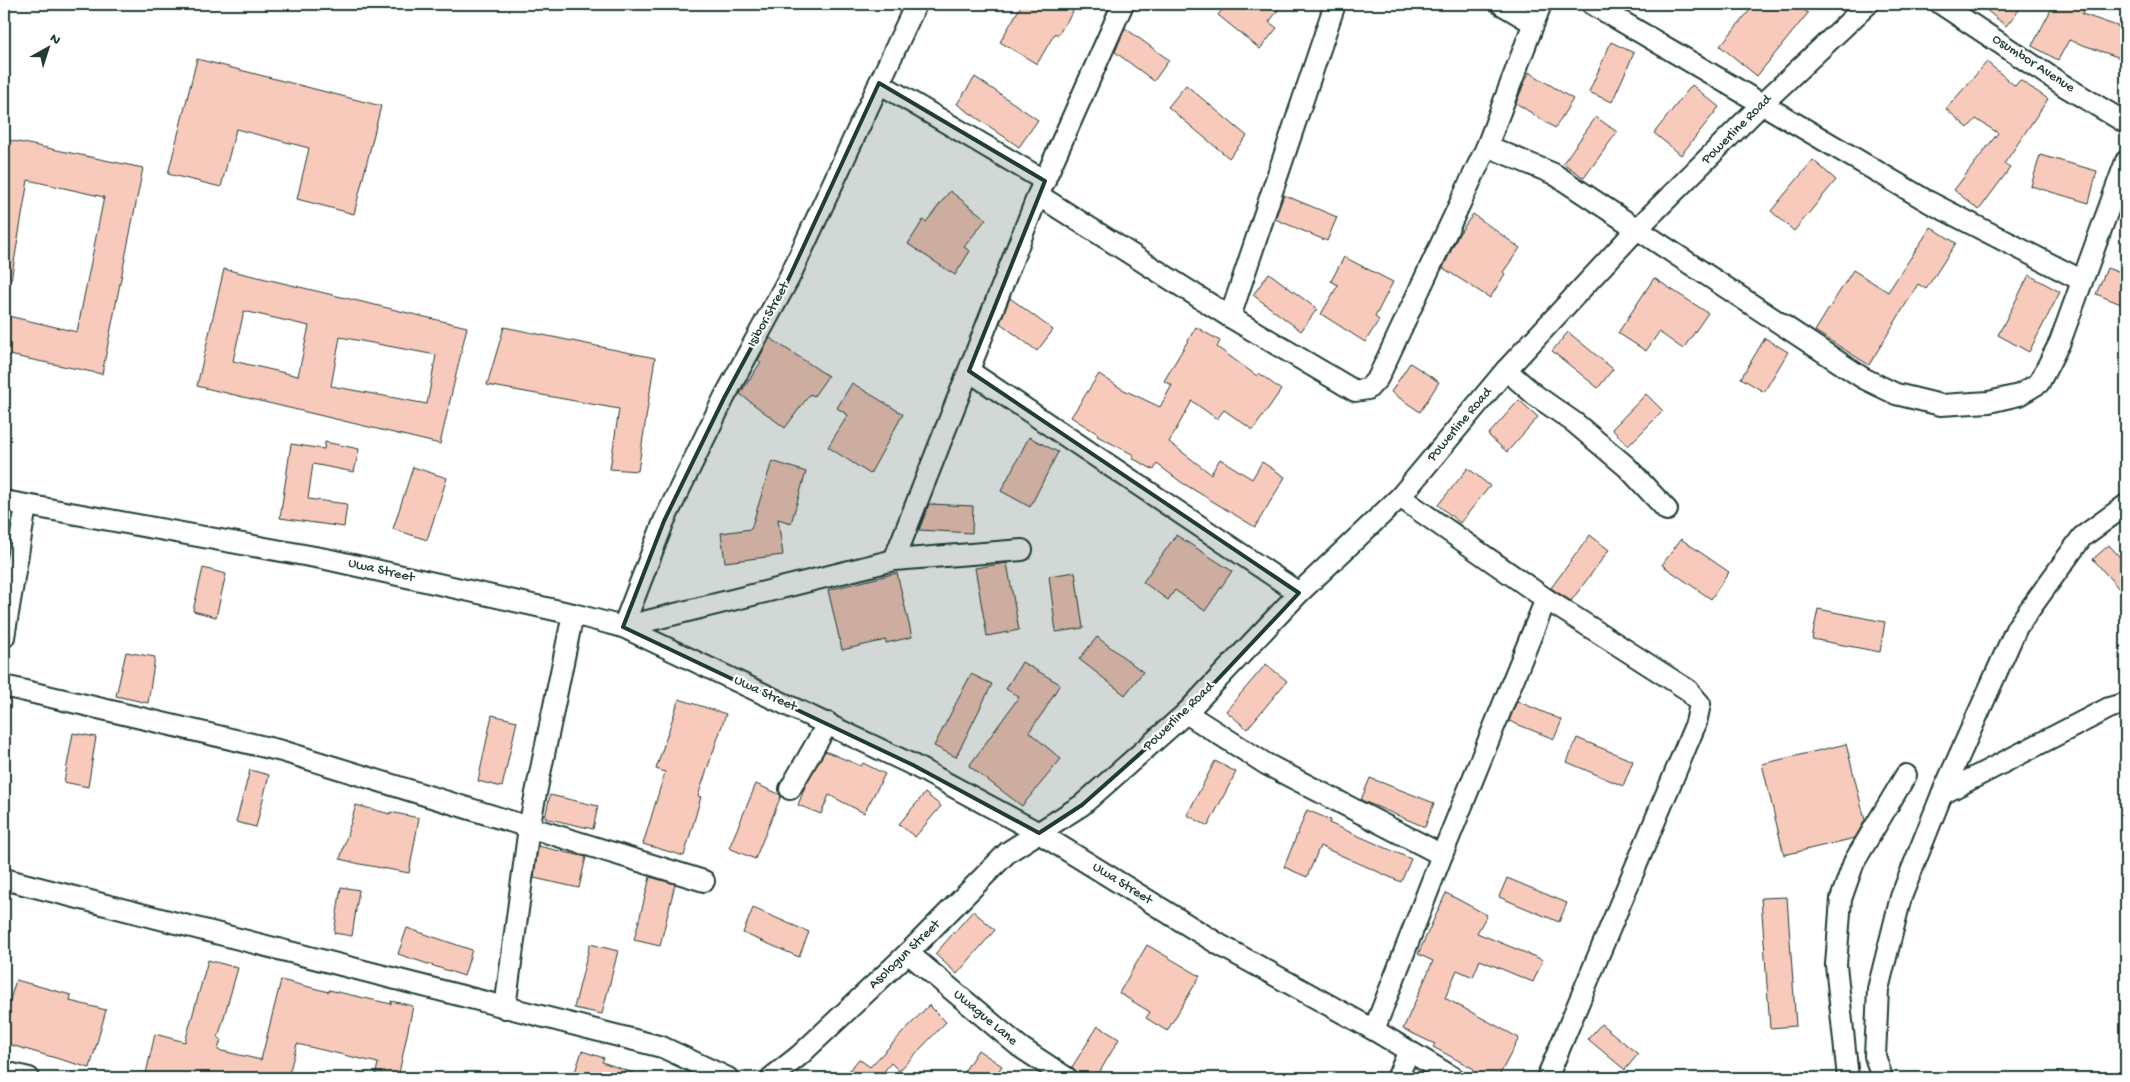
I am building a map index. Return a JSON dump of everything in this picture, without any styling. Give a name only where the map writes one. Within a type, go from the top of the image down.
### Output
[{"type":"street","name":"Isibor Street","points":[[623,628],[664,521],[724,398],[789,278],[916,4]]},
{"type":"street","points":[[894,560],[1041,188],[1123,4]]},
{"type":"street","points":[[1230,317],[1334,4]]},
{"type":"street","points":[[1502,4],[1533,23]]},
{"type":"street","points":[[879,83],[1041,188],[1230,317],[1356,392],[1368,389],[1378,378],[1487,146],[1540,4]]},
{"type":"street","points":[[1592,4],[1928,202],[2081,280]]},
{"type":"street","name":"Powerline Road","points":[[1039,833],[1082,805],[1186,713],[1299,593],[1400,497],[1506,370],[1637,230],[1762,105],[1868,4]]},
{"type":"street","name":"Osumbor Avenue","points":[[1942,4],[2066,87],[2126,122]]},
{"type":"street","points":[[1487,146],[1554,174],[1864,378],[1896,394],[1942,405],[1989,402],[2019,395],[2039,383],[2060,342],[2081,280],[2126,161]]},
{"type":"street","points":[[1506,370],[1535,395],[1575,422],[1627,467],[1667,510]]},
{"type":"street","points":[[968,371],[1299,593]]},
{"type":"street","points":[[1400,497],[1546,600],[1688,690],[1700,704],[1696,723],[1547,1078]]},
{"type":"street","name":"Uwa Street","points":[[4,501],[326,559],[573,614],[623,628],[828,723],[913,765],[1039,833],[1220,945],[1374,1030],[1454,1078]]},
{"type":"street","points":[[1882,1078],[1875,1056],[1878,989],[1901,897],[1942,794],[2017,627],[2082,537],[2126,505]]},
{"type":"street","points":[[4,637],[26,506]]},
{"type":"street","points":[[623,628],[894,560],[1022,550]]},
{"type":"street","points":[[1374,1030],[1442,855],[1546,600]]},
{"type":"street","points":[[504,1008],[529,827],[573,614]]},
{"type":"street","points":[[4,686],[282,751],[704,881]]},
{"type":"street","points":[[1942,794],[2109,708],[2126,703]]},
{"type":"street","points":[[1186,713],[1266,764],[1442,855]]},
{"type":"street","points":[[790,789],[828,723]]},
{"type":"street","points":[[1848,1078],[1836,965],[1841,899],[1854,862],[1906,775]]},
{"type":"street","name":"Asologun Street","points":[[771,1078],[800,1055],[908,953],[1008,852],[1039,833]]},
{"type":"street","points":[[4,879],[662,1047],[728,1078]]},
{"type":"street","name":"Uwague Lane","points":[[908,953],[1020,1047],[1067,1078]]},
{"type":"street","points":[[1397,1078],[1409,1051]]},
{"type":"street","points":[[4,1072],[29,1078]]},
{"type":"highlighted area","points":[[879,83],[1045,181],[969,371],[1299,593],[1186,713],[1082,805],[1039,833],[913,765],[623,627],[664,521],[724,398],[789,278]]},
{"type":"building","points":[[1022,4],[1065,4],[1074,10],[1058,35],[1055,33],[1037,64],[1000,42]]},
{"type":"building","points":[[1227,4],[1283,4],[1269,22],[1277,28],[1260,49],[1218,15]]},
{"type":"building","points":[[1755,4],[1796,4],[1808,13],[1757,76],[1720,46]]},
{"type":"building","points":[[1979,4],[2024,4],[2006,26]]},
{"type":"building","points":[[2054,4],[2088,4],[2082,14],[2126,29],[2126,60],[2069,40],[2058,60],[2032,46]]},
{"type":"building","points":[[1125,28],[1169,60],[1154,81],[1115,52]]},
{"type":"building","points":[[1611,42],[1634,53],[1612,102],[1589,92]]},
{"type":"building","points":[[197,59],[381,106],[354,214],[297,199],[309,148],[236,129],[221,187],[168,174]]},
{"type":"building","points":[[1987,62],[2015,86],[2020,80],[2048,99],[2004,164],[2010,168],[1979,210],[1954,190],[1998,133],[1976,119],[1968,128],[1946,109]]},
{"type":"building","points":[[1529,72],[1573,99],[1555,128],[1516,103]]},
{"type":"building","points":[[975,77],[1038,120],[1019,147],[957,104]]},
{"type":"building","points":[[1186,85],[1247,136],[1229,158],[1168,107]]},
{"type":"building","points":[[1692,85],[1719,107],[1681,155],[1654,133]]},
{"type":"building","points":[[1596,117],[1617,132],[1584,178],[1563,163]]},
{"type":"building","points":[[4,139],[143,168],[102,374],[4,354],[4,315],[77,332],[104,197],[28,180],[11,280],[4,279]]},
{"type":"building","points":[[2040,155],[2097,171],[2089,203],[2031,186]]},
{"type":"building","points":[[1813,160],[1836,180],[1794,231],[1771,211]]},
{"type":"building","points":[[950,191],[986,219],[964,247],[970,251],[955,275],[908,244],[923,220],[926,222]]},
{"type":"building","points":[[1284,195],[1337,217],[1327,241],[1275,219]]},
{"type":"building","points":[[1473,214],[1520,248],[1503,272],[1505,274],[1490,298],[1443,268],[1459,234]]},
{"type":"building","points":[[1931,227],[1956,243],[1926,289],[1918,284],[1869,365],[1815,331],[1853,270],[1888,292]]},
{"type":"building","points":[[1344,257],[1393,282],[1375,317],[1379,320],[1365,342],[1321,314],[1338,285],[1331,281]]},
{"type":"building","points":[[2107,268],[2126,275],[2126,306],[2096,294]]},
{"type":"building","points":[[224,269],[467,327],[440,444],[197,386]],"holes":[[[244,311],[309,326],[298,376],[233,361]],[[340,337],[436,355],[427,404],[331,386]]]},
{"type":"building","points":[[1269,273],[1317,309],[1301,331],[1253,295]]},
{"type":"building","points":[[2029,275],[2060,292],[2029,352],[1998,335]]},
{"type":"building","points":[[1654,278],[1708,313],[1683,349],[1659,332],[1646,351],[1618,333]]},
{"type":"building","points":[[1010,298],[1053,330],[1037,351],[1000,323]]},
{"type":"building","points":[[504,327],[655,358],[638,471],[610,469],[619,409],[487,385]]},
{"type":"building","points":[[1196,327],[1220,341],[1217,347],[1257,376],[1259,373],[1281,390],[1253,430],[1224,410],[1217,419],[1192,401],[1169,442],[1211,474],[1220,459],[1252,479],[1262,462],[1285,477],[1255,527],[1181,482],[1157,464],[1154,470],[1132,458],[1134,455],[1097,436],[1098,434],[1071,417],[1099,374],[1122,389],[1160,407],[1172,385],[1164,381]]},
{"type":"building","points":[[1568,332],[1613,369],[1598,388],[1552,351]]},
{"type":"building","points":[[770,338],[828,376],[814,396],[810,394],[785,428],[740,394],[761,362],[758,360]]},
{"type":"building","points":[[1765,338],[1788,352],[1764,392],[1741,378]]},
{"type":"building","points":[[1410,363],[1439,382],[1420,412],[1391,392]]},
{"type":"building","points":[[852,383],[903,414],[870,474],[828,447],[848,415],[837,408]]},
{"type":"building","points":[[1646,394],[1663,411],[1628,446],[1612,429]]},
{"type":"building","points":[[1519,400],[1538,417],[1507,452],[1488,435]]},
{"type":"building","points":[[1029,437],[1058,452],[1030,507],[1001,491]]},
{"type":"building","points":[[325,442],[359,449],[354,472],[313,464],[308,499],[347,504],[344,527],[280,518],[291,444],[324,449]]},
{"type":"building","points":[[772,461],[806,472],[791,523],[778,519],[783,555],[725,562],[721,533],[751,529]]},
{"type":"building","points":[[413,467],[447,478],[427,540],[393,529]]},
{"type":"building","points":[[1468,468],[1490,486],[1460,523],[1438,505]]},
{"type":"building","points":[[929,504],[973,506],[972,533],[919,530]]},
{"type":"building","points":[[1176,535],[1232,571],[1205,611],[1175,590],[1168,600],[1143,582]]},
{"type":"building","points":[[1590,535],[1609,550],[1571,601],[1551,588]]},
{"type":"building","points":[[1681,539],[1729,572],[1711,599],[1662,565]]},
{"type":"building","points":[[2109,545],[2126,564],[2126,597],[2093,559]]},
{"type":"building","points":[[1007,563],[1019,630],[987,636],[975,568]]},
{"type":"building","points":[[203,568],[226,574],[216,617],[193,611]]},
{"type":"building","points":[[1075,572],[1083,628],[1056,632],[1049,576]]},
{"type":"building","points":[[897,573],[912,637],[886,643],[886,640],[842,650],[828,590]]},
{"type":"building","points":[[1818,609],[1885,622],[1880,652],[1812,639]]},
{"type":"building","points":[[1097,637],[1143,672],[1125,695],[1079,659]]},
{"type":"building","points":[[126,652],[155,657],[148,703],[116,696]]},
{"type":"building","points":[[1022,662],[1060,684],[1029,732],[1061,759],[1022,806],[969,766],[1019,697],[1006,689]]},
{"type":"building","points":[[1266,664],[1287,681],[1247,729],[1226,711]]},
{"type":"building","points":[[971,674],[992,684],[956,757],[934,746]]},
{"type":"building","points":[[679,699],[726,714],[698,796],[701,797],[684,856],[643,844],[665,772],[656,769]]},
{"type":"building","points":[[1517,701],[1562,720],[1554,739],[1509,721]]},
{"type":"building","points":[[492,715],[517,721],[502,787],[478,781]]},
{"type":"building","points":[[73,733],[96,737],[88,787],[64,782]]},
{"type":"building","points":[[1577,738],[1633,761],[1623,786],[1567,762]]},
{"type":"building","points":[[1846,744],[1865,820],[1855,838],[1784,855],[1762,764]]},
{"type":"building","points":[[825,751],[861,766],[863,763],[885,774],[864,813],[829,795],[821,814],[798,805],[806,784]]},
{"type":"building","points":[[1215,761],[1236,772],[1208,826],[1187,815]]},
{"type":"building","points":[[250,770],[269,775],[256,827],[236,822]]},
{"type":"building","points":[[1370,778],[1434,803],[1425,827],[1361,800]]},
{"type":"building","points":[[756,784],[781,796],[755,859],[729,848]]},
{"type":"building","points":[[925,793],[941,806],[915,837],[899,824]]},
{"type":"building","points":[[550,795],[598,806],[593,829],[545,818]]},
{"type":"building","points":[[356,805],[390,814],[390,812],[419,818],[409,873],[340,859]]},
{"type":"building","points":[[1307,810],[1331,820],[1329,823],[1411,859],[1401,882],[1320,846],[1307,877],[1284,867]]},
{"type":"building","points":[[538,846],[586,857],[579,888],[534,878]]},
{"type":"building","points":[[650,877],[675,884],[660,946],[634,940]]},
{"type":"building","points":[[1507,878],[1567,903],[1559,922],[1499,897]]},
{"type":"building","points":[[341,887],[359,890],[352,936],[334,933]]},
{"type":"building","points":[[1446,893],[1487,915],[1477,933],[1543,960],[1533,982],[1480,960],[1473,977],[1457,970],[1445,998],[1519,1038],[1498,1078],[1469,1078],[1474,1069],[1433,1047],[1435,1044],[1403,1029],[1433,961],[1418,954]]},
{"type":"building","points":[[1787,897],[1796,1026],[1770,1028],[1761,898]]},
{"type":"building","points":[[753,908],[809,932],[799,957],[743,933]]},
{"type":"building","points":[[973,911],[995,930],[957,974],[935,954]]},
{"type":"building","points":[[407,928],[472,950],[464,976],[398,954]]},
{"type":"building","points":[[590,944],[618,951],[602,1014],[574,1008]]},
{"type":"building","points":[[1147,945],[1200,976],[1167,1031],[1146,1018],[1150,1012],[1119,993]]},
{"type":"building","points":[[208,960],[238,968],[218,1038],[221,1039],[218,1050],[261,1060],[281,980],[329,992],[329,990],[391,1004],[391,1001],[413,1006],[398,1078],[375,1078],[378,1063],[297,1044],[288,1078],[145,1078],[155,1034],[185,1042]]},
{"type":"building","points":[[16,980],[71,995],[70,1001],[106,1010],[90,1068],[4,1043],[4,1019]]},
{"type":"building","points":[[929,1005],[946,1022],[899,1071],[891,1063],[880,1076],[883,1078],[843,1078],[859,1059],[870,1067]]},
{"type":"building","points":[[1601,1024],[1638,1054],[1625,1070],[1588,1039]]},
{"type":"building","points":[[1098,1026],[1119,1039],[1096,1078],[1081,1078],[1072,1067]]},
{"type":"building","points":[[978,1050],[1002,1066],[994,1078],[960,1078]]},
{"type":"building","points":[[582,1051],[604,1058],[602,1062],[642,1076],[642,1078],[573,1078]]}]
